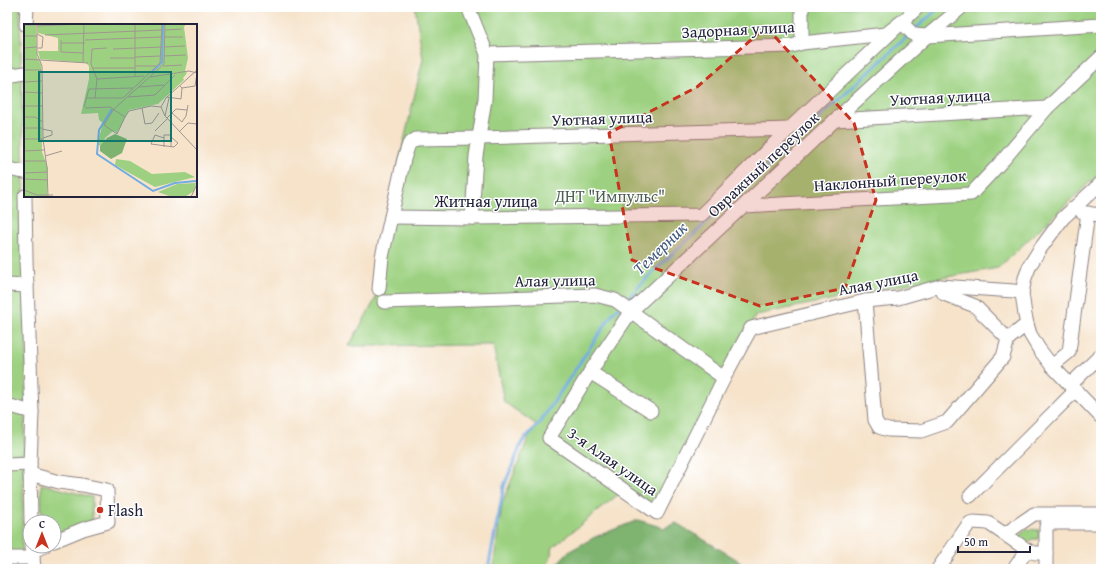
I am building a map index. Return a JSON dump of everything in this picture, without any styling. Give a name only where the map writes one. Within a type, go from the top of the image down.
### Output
[{"type":"street","points":[[26,24],[27,7]]},
{"type":"street","points":[[468,7],[487,54],[485,99],[476,156],[472,218]]},
{"type":"street","points":[[802,7],[802,43]]},
{"type":"street","name":"Овражный переулок","points":[[702,215],[789,129],[918,7]]},
{"type":"street","name":"Овражный переулок","points":[[549,438],[590,372],[631,311],[835,120],[927,36],[962,7]]},
{"type":"street","points":[[901,22],[914,34],[927,36],[1101,25]]},
{"type":"street","name":"Задорная улица","points":[[487,54],[792,46],[802,43],[886,34],[901,22]]},
{"type":"street","name":"Наклонный переулок","points":[[744,206],[972,194],[1047,108],[1101,57]]},
{"type":"street","points":[[7,76],[24,73]]},
{"type":"street","name":"Уютная улица","points":[[835,120],[1047,108]]},
{"type":"street","name":"Уютная улица","points":[[391,217],[408,144],[416,139],[789,129]]},
{"type":"street","points":[[7,169],[24,172]]},
{"type":"street","points":[[1101,183],[1063,218],[1040,249],[1030,265],[1022,292],[1027,324],[1030,334],[1039,349],[1052,366],[1101,417]]},
{"type":"street","points":[[25,197],[32,412],[30,469],[31,514]]},
{"type":"street","points":[[1074,208],[1084,213],[1101,215]]},
{"type":"street","points":[[1052,366],[1069,352],[1088,213]]},
{"type":"street","name":"Житная улица","points":[[391,217],[472,218],[702,215]]},
{"type":"street","points":[[379,289],[382,257],[391,217]]},
{"type":"street","points":[[7,285],[27,286]]},
{"type":"street","points":[[940,286],[944,294],[975,306],[1008,339]]},
{"type":"street","name":"Алая улица","points":[[657,512],[724,378],[751,328],[865,301],[898,298],[940,286],[1022,292]]},
{"type":"street","name":"Алая улица","points":[[384,302],[595,295],[615,300],[724,378]]},
{"type":"street","points":[[865,301],[875,420],[879,427],[888,430],[921,431],[947,422],[1003,357],[1008,339],[1027,324]]},
{"type":"street","points":[[970,496],[1073,388],[1101,355]]},
{"type":"street","points":[[590,372],[651,411]]},
{"type":"street","points":[[7,405],[32,412]]},
{"type":"street","name":"3-я Алая улица","points":[[549,438],[657,512]]},
{"type":"street","points":[[7,465],[30,469],[59,482],[107,490],[108,522],[83,529],[62,538]]},
{"type":"street","points":[[1005,534],[1034,514],[1101,514]]},
{"type":"street","points":[[938,569],[970,523],[988,523],[1032,553],[1046,553]]},
{"type":"street","points":[[1046,569],[1046,527],[1048,524],[1101,524]]},
{"type":"street","points":[[1014,569],[1027,550]]},
{"type":"street","points":[[7,558],[35,554]]},
{"type":"highlighted area","points":[[766,27],[854,123],[876,200],[845,288],[760,306],[632,260],[609,133],[697,87]]},
{"type":"green space","points":[[7,7],[20,7],[27,325],[22,514],[22,555],[25,569],[7,569]]},
{"type":"green space","name":"ДНТ \"Импульс\"","points":[[415,7],[1101,7],[1101,172],[998,268],[907,284],[756,315],[654,509],[625,489],[553,547],[547,569],[493,569],[502,504],[529,436],[537,425],[504,402],[493,345],[349,346],[376,298],[380,244],[423,59]]},
{"type":"green space","points":[[41,484],[92,497],[92,524],[62,536],[62,514],[42,514]]},
{"type":"green space","points":[[638,520],[664,528],[676,523],[741,562],[736,569],[552,569],[568,552],[595,537]]},
{"type":"green space","points":[[1026,529],[1039,530],[1038,539],[1032,539],[1028,543],[1019,537]]},
{"type":"waterway","name":"Темерник","points":[[914,30],[940,7]]},
{"type":"waterway","name":"Темерник","points":[[624,302],[653,272],[909,35]]},
{"type":"waterway","name":"Темерник","points":[[488,569],[504,486],[522,442],[541,421],[613,313],[619,307]]},
{"type":"place","name":"Flash","points":[[100,510]]}]
